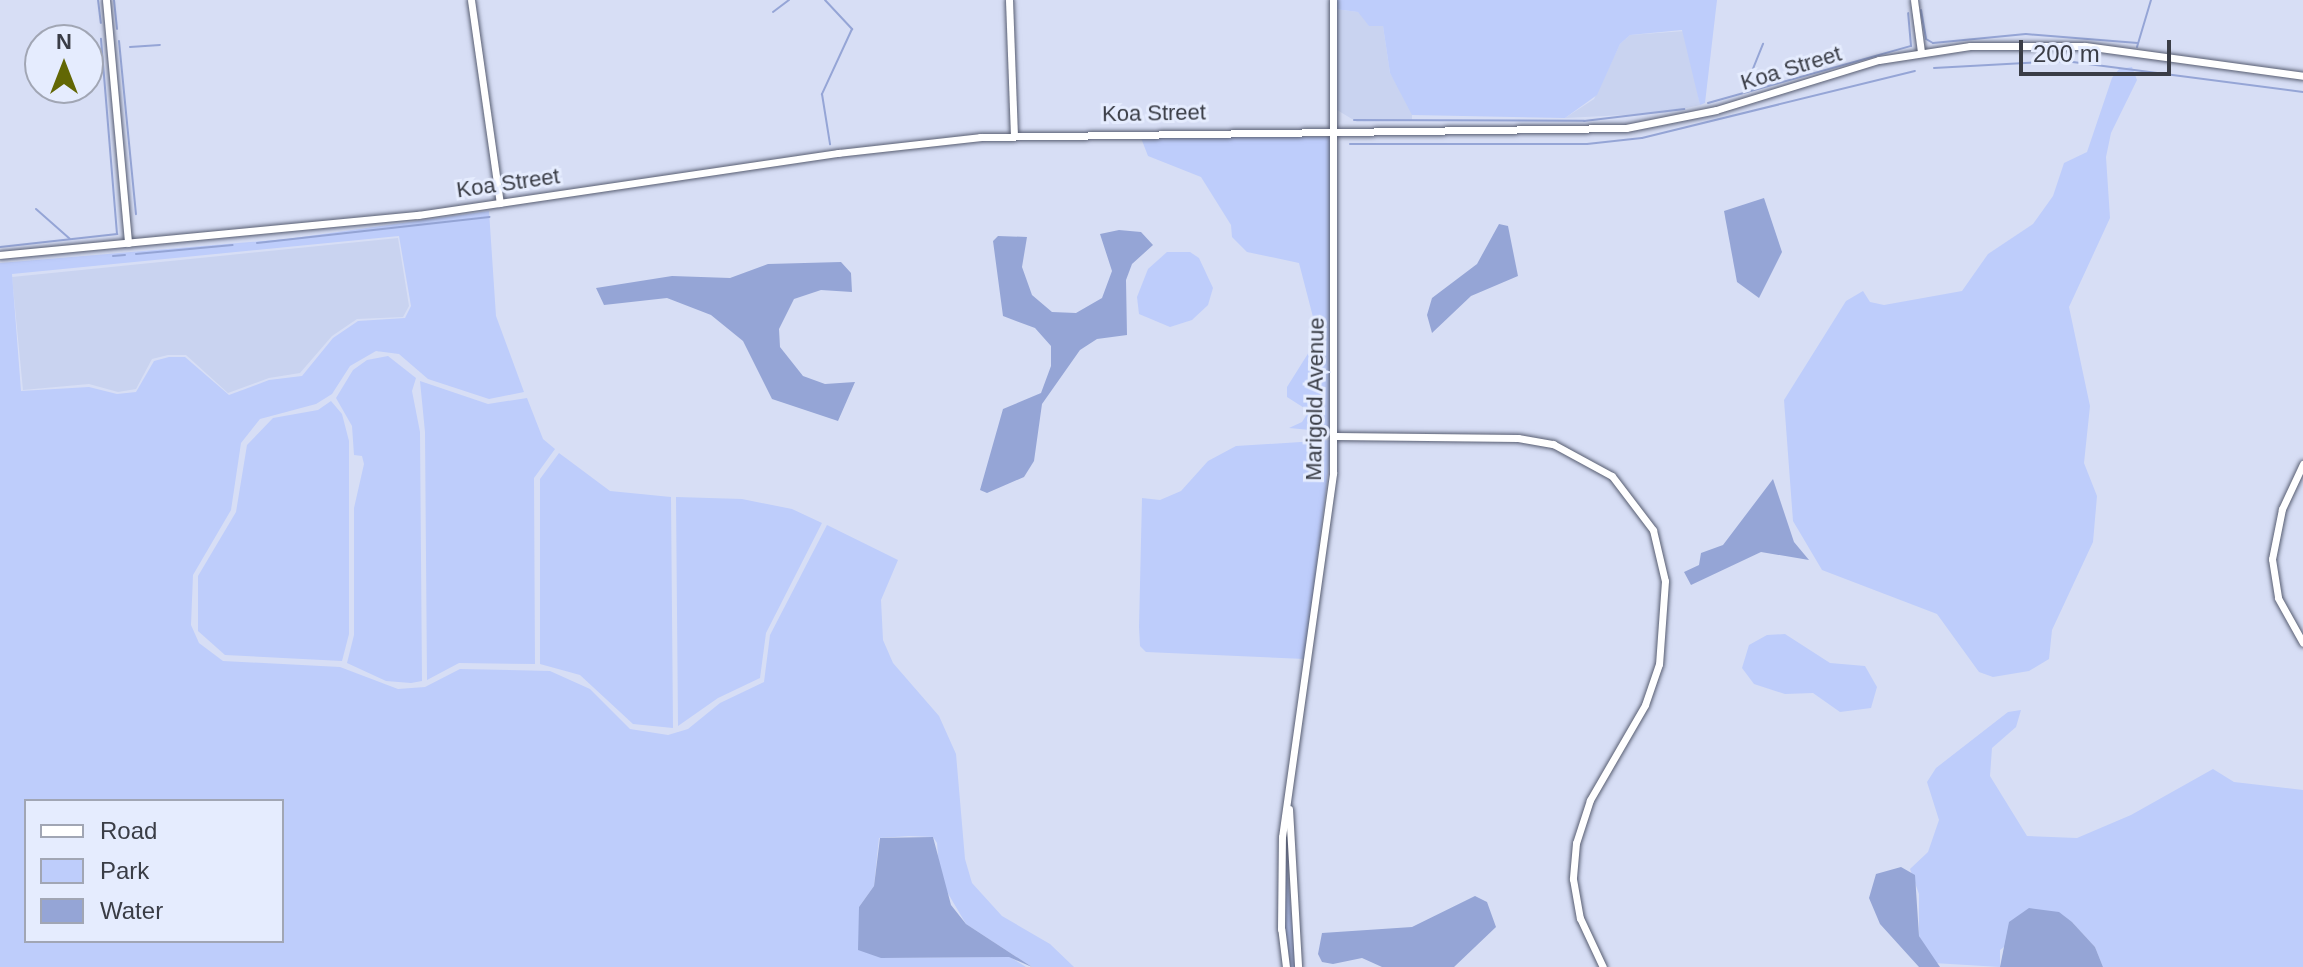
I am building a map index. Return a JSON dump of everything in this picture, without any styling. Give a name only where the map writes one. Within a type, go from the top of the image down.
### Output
[{"type":"main road","points":[[106,0],[128,243]]},
{"type":"main road","points":[[471,0],[500,203]]},
{"type":"main road","points":[[1009,0],[1014,135]]},
{"type":"main road","name":"Marigold Avenue","points":[[1286,967],[1280,882],[1288,795],[1330,523],[1335,436],[1333,0]]},
{"type":"main road","points":[[1914,0],[1921,52]]},
{"type":"main road","name":"Koa Street","points":[[0,255],[500,203],[838,153],[1014,135],[1589,129],[1659,124],[1921,52],[2066,44],[2303,76]]},
{"type":"main road","points":[[1335,436],[1518,438],[1553,444],[1612,476],[1653,530],[1666,590],[1659,664],[1645,705],[1590,800],[1576,843],[1573,879],[1580,918],[1603,967]]},
{"type":"main road","points":[[2303,464],[2282,509],[2272,559],[2278,598],[2303,643]]},
{"type":"main road","name":"Marigold Avenue","points":[[1288,795],[1298,967]]},
{"type":"shaded area","points":[[1335,9],[1358,12],[1383,26],[1390,73],[1412,110],[1412,121],[1357,122],[1337,110]]},
{"type":"shaded area","points":[[1685,31],[1700,105],[1664,113],[1565,118],[1594,99],[1620,44],[1630,35]]},
{"type":"shaded area","points":[[398,238],[409,306],[403,317],[357,319],[332,336],[300,373],[269,378],[228,393],[186,355],[168,355],[152,359],[136,389],[118,392],[89,384],[23,390],[12,277]]},
{"type":"green space","points":[[1335,0],[1717,0],[1705,103],[1700,105],[1682,30],[1630,35],[1620,44],[1597,95],[1565,118],[1412,115],[1390,73],[1383,26],[1369,26],[1358,12],[1335,9]]},
{"type":"green space","points":[[2132,67],[2137,80],[2111,133],[2106,157],[2110,218],[2069,307],[2090,406],[2084,463],[2097,496],[2093,542],[2052,630],[2049,659],[2029,671],[1993,677],[1979,672],[1937,614],[1822,570],[1793,521],[1784,400],[1846,301],[1863,291],[1870,302],[1884,305],[1962,291],[1988,254],[2033,224],[2053,196],[2064,163],[2087,152],[2112,78],[2119,69]]},
{"type":"green space","points":[[1331,137],[1332,432],[1289,428],[1302,422],[1309,411],[1287,397],[1287,387],[1309,352],[1313,317],[1299,263],[1247,252],[1232,237],[1231,225],[1201,177],[1148,156],[1141,138]]},
{"type":"green space","points":[[489,211],[496,316],[524,392],[489,399],[428,379],[399,354],[376,351],[350,366],[332,394],[316,404],[260,419],[241,443],[231,510],[193,575],[191,625],[199,643],[223,661],[340,667],[398,689],[425,687],[460,669],[550,671],[590,689],[630,729],[668,735],[688,729],[720,703],[764,682],[770,635],[827,525],[898,560],[881,600],[883,640],[893,663],[939,716],[956,754],[965,859],[972,883],[1002,916],[1050,944],[1074,967],[1032,967],[966,924],[940,880],[937,843],[933,837],[909,836],[879,838],[874,886],[859,907],[881,958],[1010,957],[1026,967],[0,967],[0,263],[287,239]],"holes":[[[399,236],[411,306],[405,318],[358,321],[333,338],[302,376],[269,380],[229,395],[185,357],[154,361],[136,392],[117,394],[89,387],[21,391],[12,274]]]},
{"type":"green space","points":[[1167,252],[1190,252],[1199,258],[1213,288],[1208,305],[1192,320],[1170,327],[1139,314],[1137,297],[1148,269]]},
{"type":"green space","points":[[388,356],[416,378],[412,391],[420,432],[422,681],[411,683],[386,681],[347,663],[354,635],[354,508],[364,464],[362,456],[354,455],[352,426],[336,398],[353,370],[367,360]]},
{"type":"green space","points":[[420,381],[488,404],[527,398],[543,439],[555,449],[534,478],[535,664],[459,663],[427,680],[425,432]]},
{"type":"green space","points":[[331,401],[342,414],[349,441],[349,634],[342,661],[225,655],[198,631],[198,576],[236,512],[247,445],[273,418],[318,410]]},
{"type":"green space","points":[[1332,440],[1305,659],[1146,652],[1140,646],[1139,627],[1142,498],[1160,500],[1181,491],[1208,461],[1236,446]]},
{"type":"green space","points":[[559,453],[610,491],[671,497],[673,728],[633,724],[580,675],[540,664],[540,479]]},
{"type":"green space","points":[[676,497],[742,499],[792,509],[822,523],[766,633],[760,678],[718,698],[678,726]]},
{"type":"green space","points":[[1785,634],[1830,663],[1865,666],[1877,687],[1871,708],[1840,712],[1813,693],[1785,694],[1754,684],[1742,668],[1749,645],[1767,635]]},
{"type":"green space","points":[[2021,710],[2016,727],[1992,748],[1990,776],[2027,836],[2077,838],[2131,815],[2213,769],[2234,782],[2303,790],[2303,967],[2103,967],[2095,947],[2072,922],[2050,912],[2000,950],[2000,967],[1934,963],[1919,936],[1919,894],[1910,869],[1928,852],[1939,820],[1927,782],[1936,768],[2008,712]]},
{"type":"green space","points":[[1287,822],[1288,878],[1296,967],[1289,967],[1283,928]]},
{"type":"water","points":[[1764,198],[1782,252],[1759,298],[1737,282],[1724,211]]},
{"type":"water","points":[[1499,224],[1508,226],[1518,276],[1471,296],[1432,333],[1427,315],[1432,298],[1477,264]]},
{"type":"water","points":[[1119,230],[1141,232],[1153,245],[1132,264],[1126,280],[1127,335],[1097,339],[1080,350],[1042,404],[1034,461],[1024,477],[987,493],[980,490],[1003,409],[1041,393],[1051,366],[1051,346],[1035,328],[1003,316],[993,241],[998,236],[1027,237],[1022,267],[1032,295],[1052,312],[1076,313],[1102,298],[1112,271],[1100,234]]},
{"type":"water","points":[[841,262],[851,273],[852,292],[821,290],[794,299],[779,329],[780,347],[803,376],[825,384],[855,382],[838,421],[772,399],[743,341],[711,315],[667,298],[604,305],[596,288],[672,276],[730,278],[768,264]]},
{"type":"water","points":[[1773,479],[1794,542],[1809,560],[1761,552],[1691,585],[1684,572],[1699,565],[1701,553],[1723,545]]},
{"type":"water","points":[[933,837],[951,905],[966,924],[1032,967],[1009,957],[881,958],[858,950],[859,907],[874,886],[880,838]]},
{"type":"water","points":[[1901,867],[1915,875],[1919,936],[1940,967],[1919,967],[1880,924],[1869,898],[1876,874]]},
{"type":"water","points":[[1475,896],[1487,902],[1496,927],[1454,967],[1382,967],[1362,958],[1333,964],[1322,962],[1318,954],[1322,933],[1412,927]]},
{"type":"water","points":[[2029,908],[2059,912],[2072,922],[2095,947],[2103,967],[2000,967],[2009,922]]},
{"type":"waterway","points":[[98,0],[101,23]]},
{"type":"waterway","points":[[114,0],[117,29]]},
{"type":"waterway","points":[[773,12],[789,0]]},
{"type":"waterway","points":[[825,0],[852,29],[822,94],[830,144]]},
{"type":"waterway","points":[[2137,47],[2151,0]]},
{"type":"waterway","points":[[1921,10],[1926,39],[1933,43],[2026,34],[2138,43]]},
{"type":"waterway","points":[[1708,103],[1911,46],[1908,13]]},
{"type":"waterway","points":[[119,41],[136,214]]},
{"type":"waterway","points":[[1744,91],[1763,44]]},
{"type":"waterway","points":[[130,47],[160,45]]},
{"type":"waterway","points":[[1934,68],[2065,61],[2303,92]]},
{"type":"waterway","points":[[1350,144],[1587,144],[1642,138],[1915,71]]},
{"type":"waterway","points":[[0,247],[117,234],[104,76]]},
{"type":"waterway","points":[[1354,120],[1584,121],[1684,109]]},
{"type":"waterway","points":[[36,209],[70,239]]},
{"type":"waterway","points":[[257,243],[490,217]]},
{"type":"waterway","points":[[136,254],[233,245]]},
{"type":"waterway","points":[[113,256],[125,255]]}]
